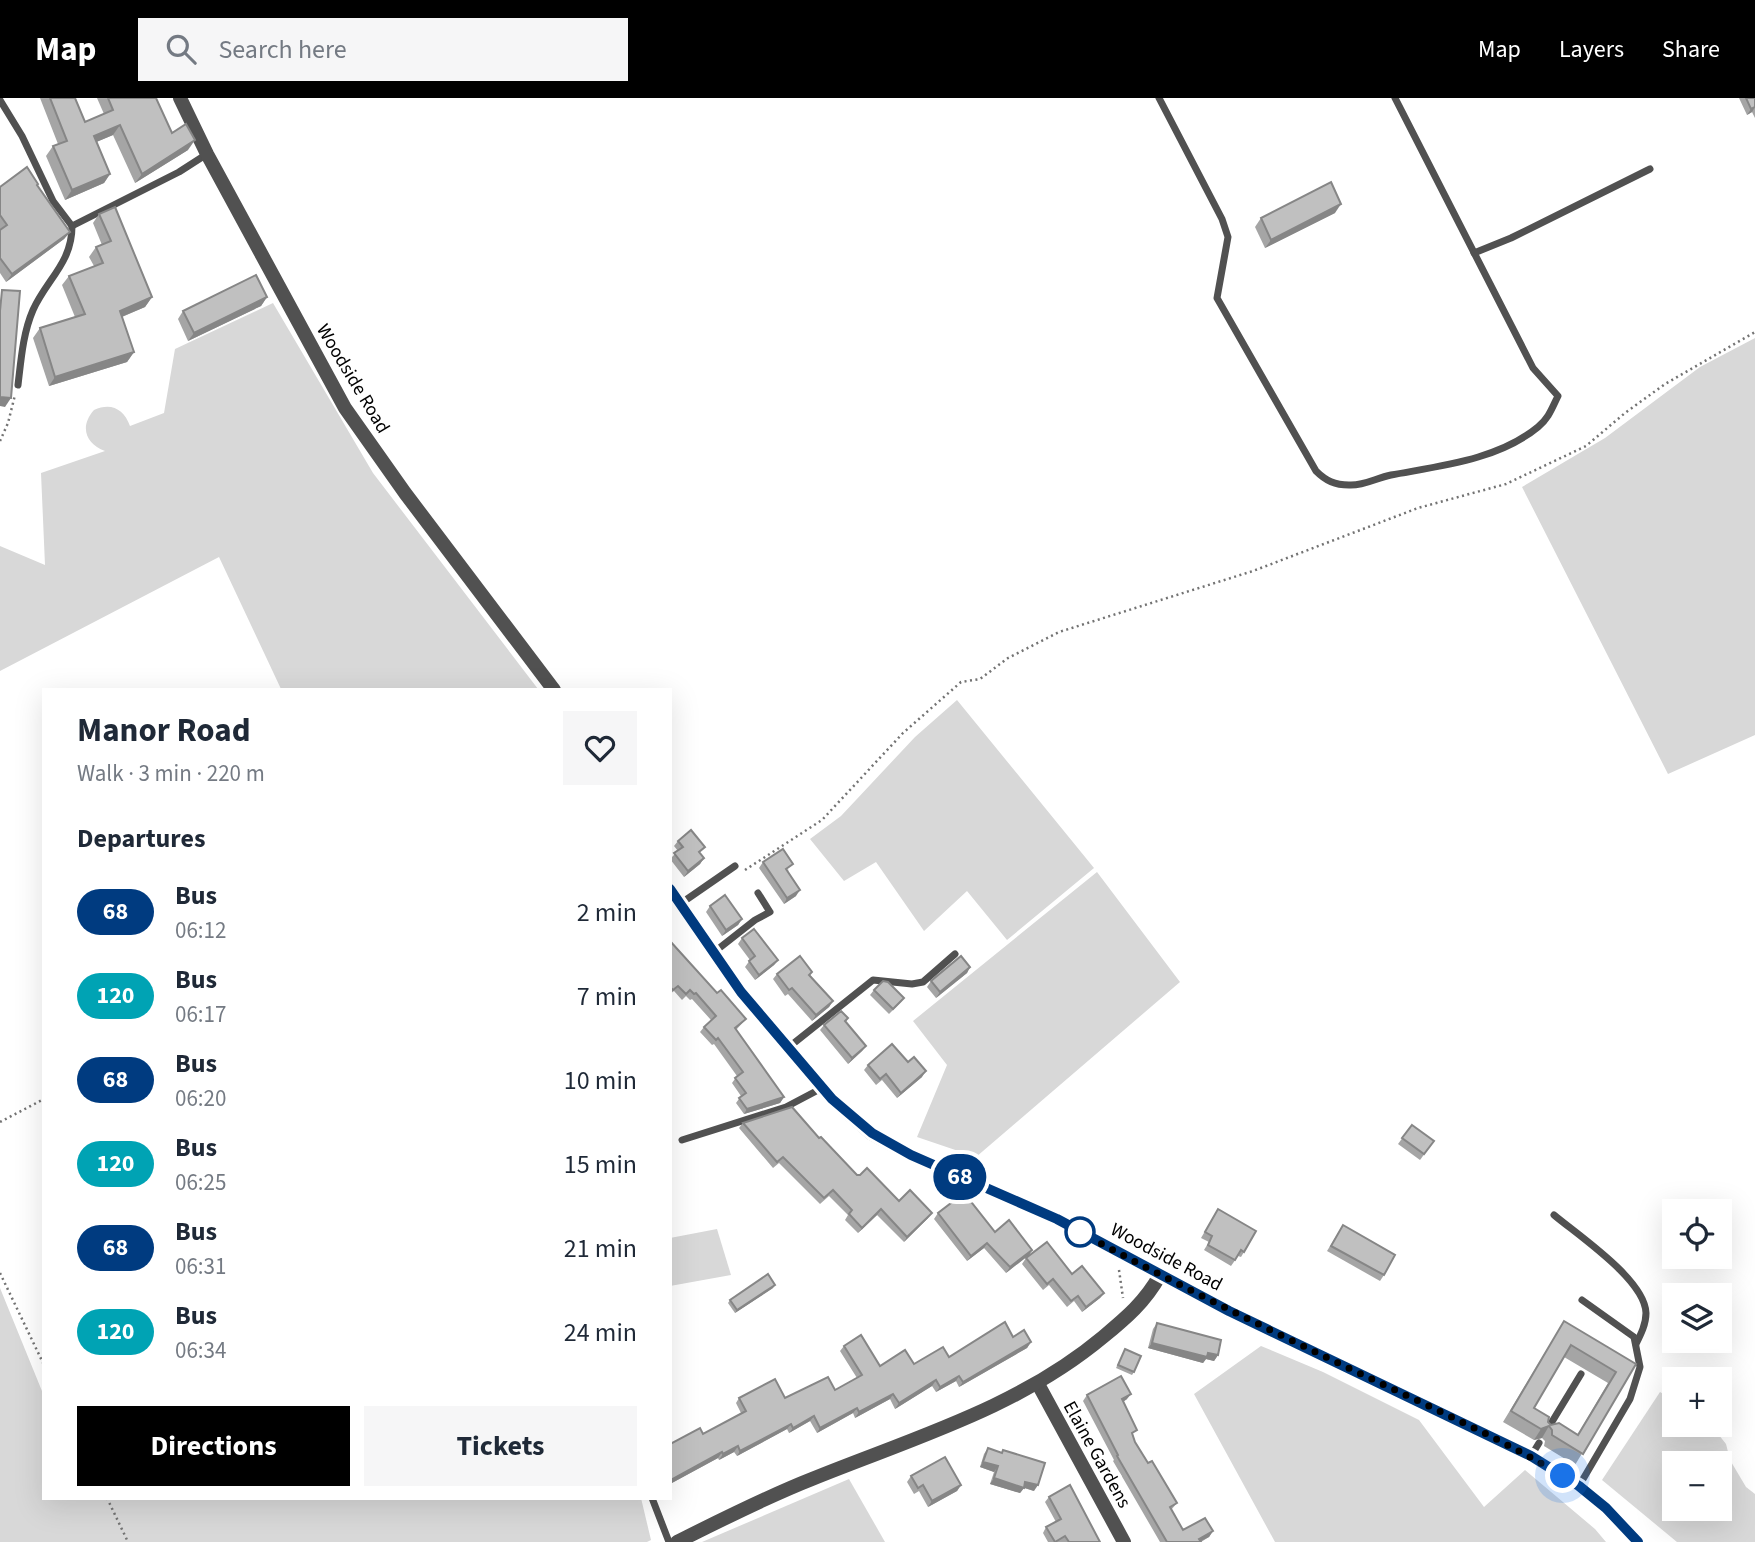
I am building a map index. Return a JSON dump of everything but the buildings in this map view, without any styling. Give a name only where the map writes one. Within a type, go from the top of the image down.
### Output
[{"type":"street","name":"Woodside Road","points":[[180,98],[207,154],[345,408],[405,493],[552,688]]},
{"type":"street","name":"Woodside Road","points":[[675,906],[741,992],[822,1087],[845,1111],[889,1144],[1057,1219],[1229,1311],[1531,1456],[1579,1486],[1606,1508],[1638,1542]]},
{"type":"street","points":[[677,1542],[812,1479],[974,1416],[1038,1384],[1129,1317],[1149,1295],[1160,1275]]},
{"type":"street","name":"Elaine Gardens","points":[[1038,1384],[1124,1542]]},
{"type":"lane","points":[[1159,98],[1225,228],[1227,237],[1217,298],[1316,471],[1325,480],[1335,484],[1356,485],[1489,453],[1522,438],[1549,416],[1558,396],[1533,369],[1395,98]]},
{"type":"lane","points":[[0,100],[22,136],[53,201],[72,226],[66,260],[32,312],[24,338],[18,386]]},
{"type":"lane","points":[[72,226],[179,172],[207,154]]},
{"type":"lane","points":[[1474,253],[1511,238],[1650,169]]},
{"type":"lane","points":[[675,906],[735,866]]},
{"type":"lane","points":[[713,954],[755,920],[770,912],[758,893]]},
{"type":"lane","points":[[788,1048],[873,980],[912,984],[923,982],[955,954]]},
{"type":"lane","points":[[682,1140],[786,1107],[822,1087]]},
{"type":"lane","points":[[1554,1215],[1630,1278],[1642,1298],[1646,1313],[1644,1328],[1636,1344]]},
{"type":"lane","points":[[1579,1486],[1630,1399],[1640,1367],[1634,1337],[1582,1300]]},
{"type":"lane","points":[[1546,1431],[1581,1374]]},
{"type":"lane","points":[[1531,1456],[1539,1443]]},
{"type":"lane","points":[[653,1500],[669,1542]]},
{"type":"path","points":[[741,873],[822,820],[903,733],[961,682],[980,679],[1008,658],[1059,632],[1253,571],[1418,508],[1506,484],[1586,446],[1665,384],[1755,332]]},
{"type":"path","points":[[0,440],[8,423],[18,386]]},
{"type":"path","points":[[0,1122],[42,1100]]},
{"type":"path","points":[[1109,1248],[1121,1277],[1123,1299]]},
{"type":"path","points":[[0,1273],[42,1361]]},
{"type":"path","points":[[108,1500],[128,1542]]},
{"type":"shaded area","points":[[273,303],[373,473],[537,688],[281,688],[219,557],[0,671],[0,546],[45,565],[41,473],[105,451],[93,444],[87,434],[89,416],[94,410],[106,407],[116,409],[124,415],[130,426],[164,413],[175,349]]},
{"type":"shaded area","points":[[1755,338],[1755,735],[1668,774],[1522,487],[1605,438],[1700,367]]},
{"type":"shaded area","points":[[957,700],[1094,868],[1007,940],[967,891],[924,931],[876,862],[844,881],[810,839],[841,816],[915,737]]},
{"type":"shaded area","points":[[1097,872],[1180,982],[976,1157],[917,1137],[947,1065],[913,1021]]},
{"type":"shaded area","points":[[717,1229],[731,1275],[672,1286],[672,1238]]},
{"type":"shaded area","points":[[0,1288],[42,1391],[42,1500],[641,1500],[651,1540],[647,1542],[0,1542]]},
{"type":"shaded area","points":[[1261,1346],[1323,1372],[1419,1420],[1484,1507],[1525,1470],[1595,1529],[1606,1542],[1275,1542],[1194,1394]]},
{"type":"shaded area","points":[[1660,1392],[1662,1437],[1720,1437],[1728,1451],[1662,1451],[1662,1521],[1732,1521],[1732,1463],[1746,1487],[1755,1494],[1755,1542],[1677,1542],[1602,1480]]},
{"type":"shaded area","points":[[849,1479],[885,1542],[702,1542]]},
{"type":"bus line","name":"68","points":[[672,892],[741,992],[832,1099],[872,1133],[911,1155],[1057,1219],[1229,1311],[1531,1456],[1579,1486],[1606,1508],[1638,1542]]},
{"type":"route","points":[[1080,1232],[1074,1229],[1229,1311],[1531,1456],[1563,1476]]}]
